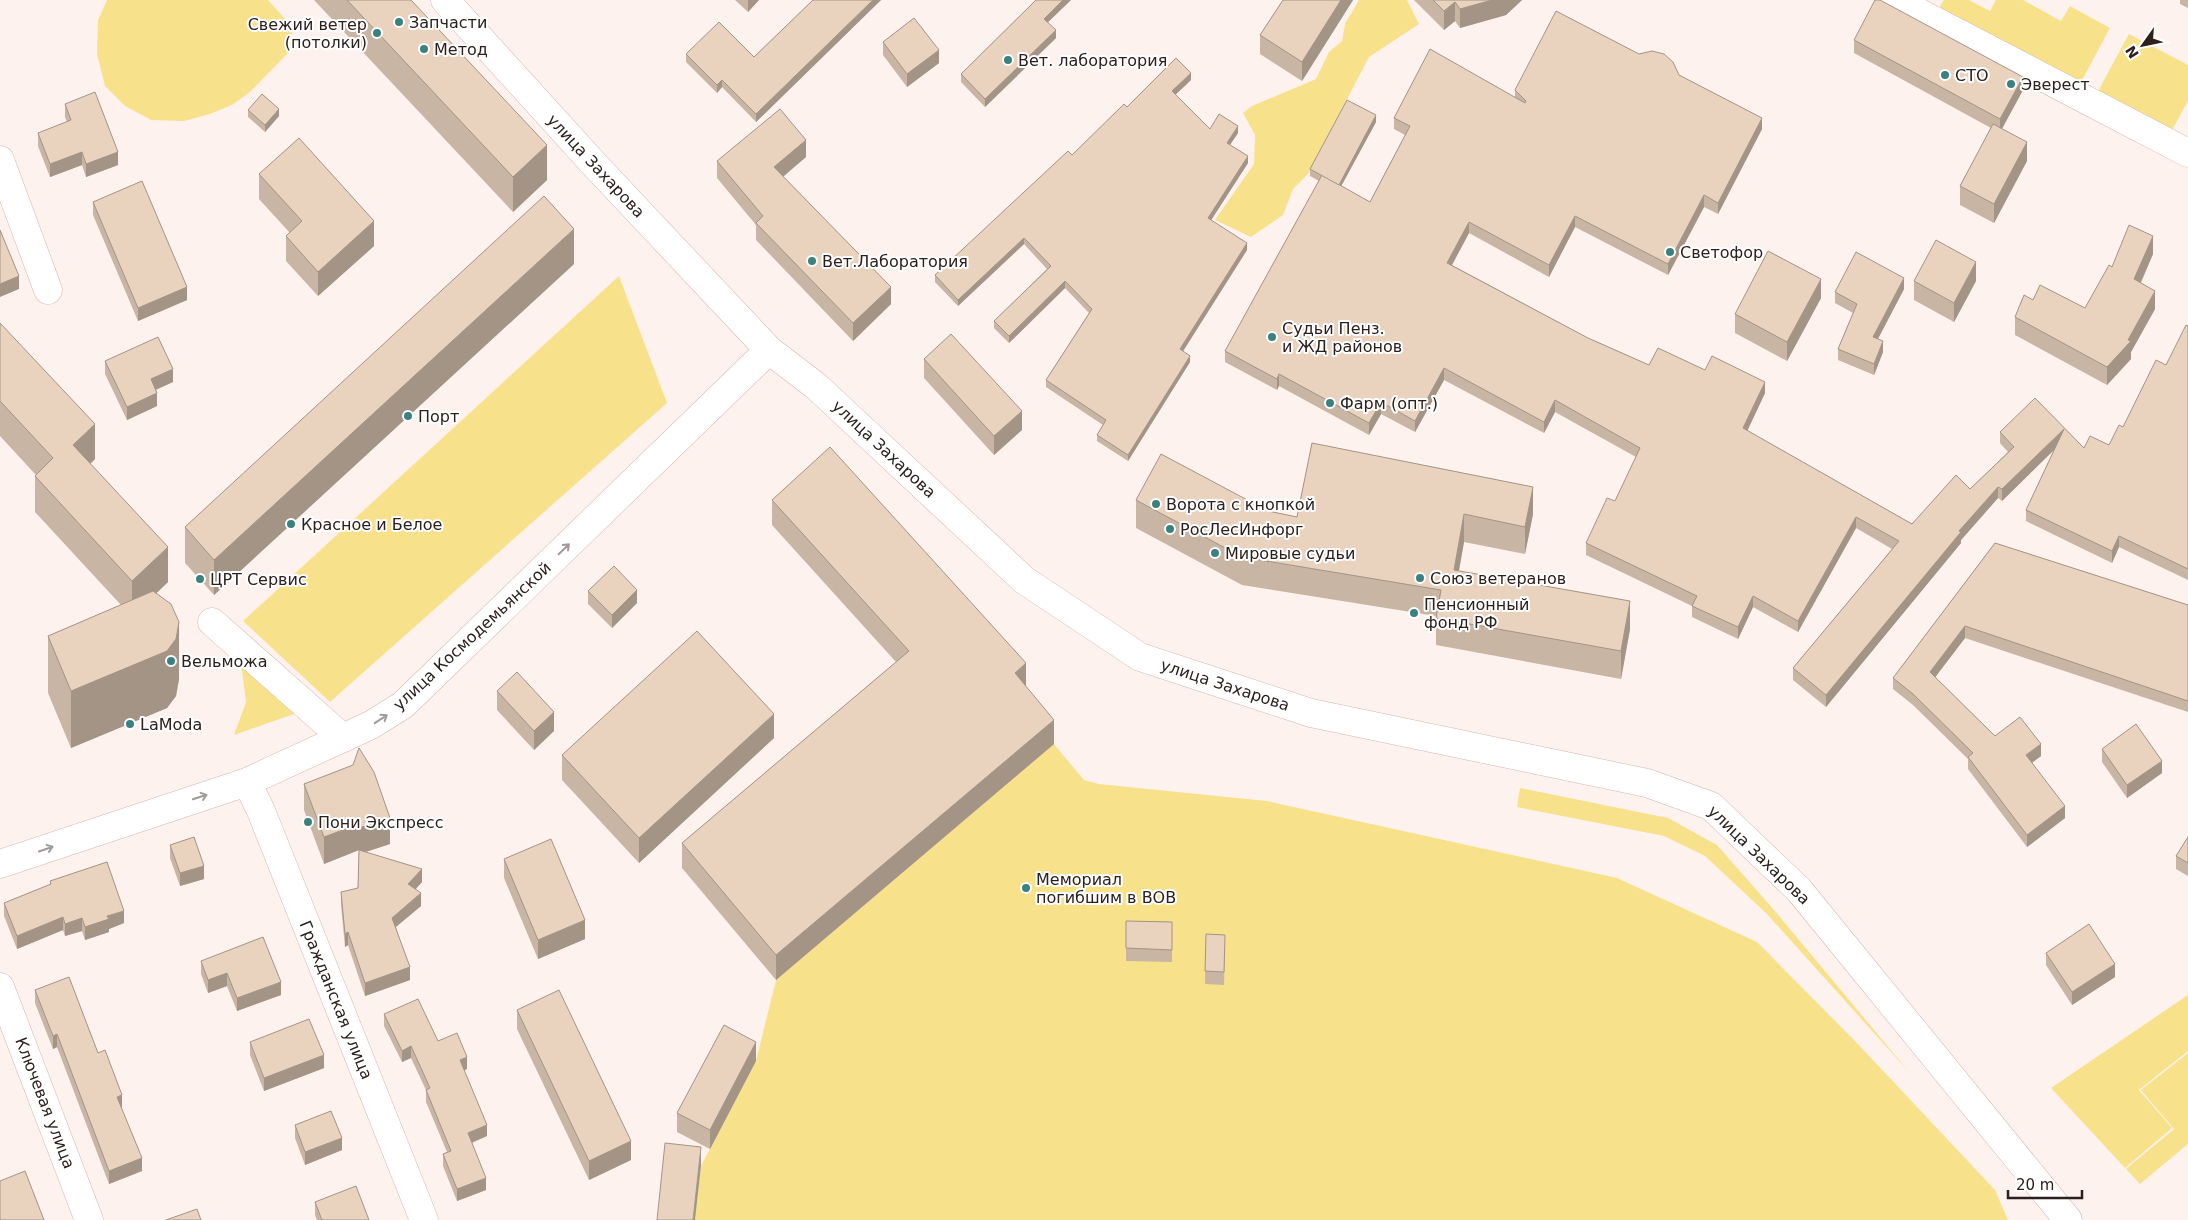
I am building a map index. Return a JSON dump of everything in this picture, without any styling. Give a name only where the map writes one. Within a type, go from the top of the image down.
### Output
[{"type":"main road","name":"улица Захарова","points":[[445,0],[586,155],[769,350],[816,386],[1024,580],[1140,657],[1311,713],[1647,783],[1711,806],[1799,890],[2068,1220]]},
{"type":"main road","points":[[1895,0],[2188,153]]},
{"type":"main road","points":[[0,160],[48,290]]},
{"type":"main road","name":"улица Космодемьянской","points":[[0,864],[247,782],[372,725],[403,705],[769,350]]},
{"type":"main road","points":[[212,622],[343,738]]},
{"type":"main road","name":"Гражданская улица","points":[[247,782],[261,811],[424,1220]]},
{"type":"main road","name":"Ключевая улица","points":[[0,987],[90,1220]]},
{"type":"shaded area","points":[[107,0],[268,0],[287,21],[292,31],[289,52],[250,92],[232,105],[210,114],[184,121],[151,120],[125,106],[105,86],[97,54],[98,20]]},
{"type":"shaded area","points":[[1359,0],[1407,0],[1419,24],[1369,57],[1308,174],[1293,189],[1283,215],[1251,237],[1215,220],[1254,164],[1255,135],[1243,113],[1252,106],[1316,79],[1329,52],[1342,41],[1345,24]]},
{"type":"shaded area","points":[[1944,0],[1969,0],[1990,11],[1996,0],[2023,0],[2061,21],[2070,6],[2110,28],[2080,84],[1939,8]]},
{"type":"shaded area","points":[[2129,34],[2188,65],[2188,101],[2172,130],[2098,91]]},
{"type":"shaded area","points":[[619,276],[667,403],[330,702],[243,621]]},
{"type":"shaded area","points":[[241,663],[297,713],[234,735],[246,702]]},
{"type":"shaded area","points":[[1054,744],[1084,780],[1099,784],[1267,801],[1617,878],[1757,942],[1856,1042],[1995,1190],[2008,1220],[695,1220],[701,1166],[756,1061],[776,980]]},
{"type":"shaded area","points":[[1520,788],[1668,818],[1717,845],[1774,910],[1910,1073],[1767,914],[1705,856],[1664,836],[1517,807]]},
{"type":"shaded area","points":[[2188,995],[2188,1051],[2139,1090],[2172,1128],[2125,1168],[2051,1088]]},
{"type":"shaded area","points":[[2188,1053],[2188,1144],[2140,1184],[2126,1169],[2174,1129],[2141,1090]]},
{"type":"building","points":[[347,0],[411,0],[547,145],[513,177]]},
{"type":"building","points":[[813,0],[873,0],[756,114],[722,80],[717,85],[686,54],[719,22],[754,57]]},
{"type":"building","name":"Вет. лаборатория","points":[[1036,0],[1063,0],[1044,19],[1056,30],[985,99],[961,74]]},
{"type":"building","points":[[1283,0],[1341,0],[1302,62],[1260,35]]},
{"type":"building","points":[[1433,0],[1492,0],[1460,9],[1455,2],[1444,11]]},
{"type":"building","name":"СТО","points":[[1875,0],[1880,0],[2023,77],[2000,119],[1854,40]]},
{"type":"building","points":[[1556,11],[1639,54],[1652,51],[1664,54],[1673,62],[1679,75],[1762,118],[1718,203],[1704,195],[1668,264],[1575,216],[1549,265],[1469,222],[1447,263],[1588,338],[1649,365],[1658,348],[1705,370],[1712,356],[1765,382],[1743,428],[1912,524],[1956,475],[1970,489],[2014,447],[2000,432],[2035,398],[2084,448],[2090,436],[2109,445],[2119,425],[2123,427],[2156,360],[2166,365],[2186,325],[2188,326],[2188,569],[2119,536],[2112,551],[2026,510],[2064,429],[2002,489],[1998,487],[1959,531],[1961,532],[1826,695],[1793,668],[1899,541],[1856,517],[1798,621],[1753,596],[1738,627],[1692,606],[1697,596],[1586,543],[1607,498],[1615,501],[1640,448],[1555,400],[1544,422],[1444,368],[1415,421],[1381,402],[1369,423],[1279,374],[1277,379],[1225,351],[1322,175],[1370,202],[1410,126],[1394,118],[1430,49],[1525,103],[1526,101],[1515,90]]},
{"type":"building","points":[[914,18],[939,50],[907,74],[883,42]]},
{"type":"building","points":[[1176,58],[1191,73],[1172,91],[1210,129],[1219,114],[1238,126],[1227,143],[1248,156],[1208,218],[1247,243],[1180,349],[1190,356],[1128,455],[1097,435],[1106,420],[1046,380],[1092,309],[1065,281],[1009,336],[994,321],[1051,266],[1024,238],[958,300],[935,275],[1068,151],[1072,155],[1124,104],[1127,107]]},
{"type":"building","points":[[95,92],[118,152],[86,164],[82,152],[50,164],[38,133],[71,120],[65,104]]},
{"type":"building","points":[[262,94],[279,109],[265,125],[248,110]]},
{"type":"building","points":[[1347,100],[1376,115],[1339,185],[1310,169]]},
{"type":"building","points":[[780,109],[806,140],[774,167],[891,287],[853,323],[756,223],[763,216],[717,161]]},
{"type":"building","points":[[1993,124],[2027,142],[1994,204],[1960,186]]},
{"type":"building","points":[[299,138],[374,221],[318,272],[286,236],[302,221],[259,174]]},
{"type":"building","points":[[142,181],[187,287],[138,308],[93,202]]},
{"type":"building","points":[[544,196],[574,229],[214,560],[185,527]]},
{"type":"building","points":[[2129,225],[2153,236],[2134,279],[2155,291],[2128,340],[2131,341],[2107,367],[2015,317],[2024,295],[2033,300],[2040,285],[2085,308],[2109,265],[2112,267]]},
{"type":"building","points":[[0,230],[19,276],[0,284]]},
{"type":"building","points":[[1936,240],[1976,262],[1954,303],[1914,281]]},
{"type":"building","points":[[1768,251],[1821,279],[1787,342],[1735,314]]},
{"type":"building","points":[[1856,252],[1904,278],[1873,337],[1883,341],[1874,364],[1838,349],[1857,304],[1835,292]]},
{"type":"building","points":[[0,323],[95,424],[73,445],[168,547],[132,581],[35,476],[53,458],[0,401]]},
{"type":"building","points":[[951,334],[1022,411],[994,436],[924,359]]},
{"type":"building","points":[[158,337],[173,369],[151,379],[157,393],[127,407],[105,361]]},
{"type":"building","points":[[1312,443],[1533,487],[1525,527],[1464,514],[1454,570],[1630,601],[1621,651],[1436,618],[1441,590],[1242,557],[1136,500],[1161,454],[1268,511],[1297,517]]},
{"type":"building","points":[[830,447],[1026,663],[1015,673],[1054,720],[776,955],[682,843],[909,651],[772,500]]},
{"type":"building","points":[[1995,543],[2188,605],[2188,701],[1965,626],[1930,672],[1995,736],[2020,717],[2041,744],[2026,755],[2065,806],[2027,835],[1968,757],[1973,753],[1913,694],[1893,678]]},
{"type":"building","points":[[614,566],[637,590],[612,615],[588,591]]},
{"type":"building","points":[[153,591],[171,604],[179,622],[176,639],[167,651],[71,691],[48,636]]},
{"type":"building","points":[[697,631],[774,714],[639,838],[562,755]]},
{"type":"building","points":[[517,672],[554,712],[534,731],[497,691]]},
{"type":"building","points":[[2136,724],[2162,761],[2127,785],[2102,749]]},
{"type":"building","points":[[359,748],[374,772],[390,818],[359,828],[359,824],[324,837],[304,784],[353,765]]},
{"type":"building","points":[[194,837],[204,866],[180,873],[170,845]]},
{"type":"building","points":[[2188,837],[2188,863],[2176,856]]},
{"type":"building","points":[[551,839],[585,920],[538,940],[504,859]]},
{"type":"building","points":[[359,850],[422,869],[408,884],[421,893],[392,918],[410,967],[365,983],[348,932],[345,934],[341,892],[358,888]]},
{"type":"building","points":[[107,862],[124,911],[107,916],[109,919],[85,927],[82,918],[65,924],[63,917],[17,936],[4,903],[51,884],[50,881]]},
{"type":"building","points":[[1126,921],[1172,922],[1172,950],[1126,948]]},
{"type":"building","points":[[2089,924],[2115,964],[2072,992],[2046,953]]},
{"type":"building","points":[[1206,934],[1225,935],[1224,972],[1205,971]]},
{"type":"building","points":[[263,937],[281,982],[237,998],[227,973],[208,980],[201,961]]},
{"type":"building","points":[[69,977],[98,1053],[105,1050],[122,1095],[117,1097],[142,1158],[109,1171],[57,1034],[53,1036],[35,990]]},
{"type":"building","points":[[559,990],[631,1141],[589,1161],[517,1010]]},
{"type":"building","points":[[418,999],[438,1041],[457,1033],[467,1057],[460,1060],[487,1125],[468,1133],[486,1178],[457,1189],[443,1154],[451,1151],[426,1090],[430,1088],[411,1046],[402,1051],[384,1014]]},
{"type":"building","points":[[309,1019],[324,1055],[264,1078],[250,1042]]},
{"type":"building","points":[[724,1025],[756,1042],[710,1130],[677,1113]]},
{"type":"building","points":[[331,1111],[342,1138],[305,1152],[295,1125]]},
{"type":"building","points":[[665,1143],[701,1147],[693,1220],[657,1220]]},
{"type":"building","points":[[25,1171],[44,1220],[0,1220],[0,1181]]},
{"type":"building","points":[[356,1186],[369,1220],[322,1220],[315,1202]]},
{"type":"building","points":[[197,1209],[201,1220],[166,1220]]},
{"type":"place","name":"Запчасти","points":[[399,22]]},
{"type":"place","name":"Свежий ветер (потолки)","points":[[377,33]]},
{"type":"place","name":"Метод","points":[[424,49]]},
{"type":"place","name":"Вет. лаборатория","points":[[1008,60]]},
{"type":"place","name":"СТО","points":[[1945,75]]},
{"type":"place","name":"Эверест","points":[[2011,84]]},
{"type":"place","name":"Светофор","points":[[1670,252]]},
{"type":"place","name":"Вет.Лаборатория","points":[[812,261]]},
{"type":"place","name":"Судьи Пенз. и ЖД районов","points":[[1272,337]]},
{"type":"place","name":"Фарм (опт.)","points":[[1330,403]]},
{"type":"place","name":"Порт","points":[[408,416]]},
{"type":"place","name":"Ворота с кнопкой","points":[[1156,504]]},
{"type":"place","name":"Красное и Белое","points":[[291,524]]},
{"type":"place","name":"РосЛесИнфорг","points":[[1170,529]]},
{"type":"place","name":"Мировые судьи","points":[[1215,553]]},
{"type":"place","name":"Союз ветеранов","points":[[1420,578]]},
{"type":"place","name":"ЦРТ Сервис","points":[[200,579]]},
{"type":"place","name":"Пенсионный фонд РФ","points":[[1414,613]]},
{"type":"place","name":"Вельможа","points":[[171,661]]},
{"type":"place","name":"LaModa","points":[[130,724]]},
{"type":"place","name":"Пони Экспресс","points":[[308,822]]},
{"type":"place","name":"Мемориал погибшим в ВОВ","points":[[1026,888]]}]
